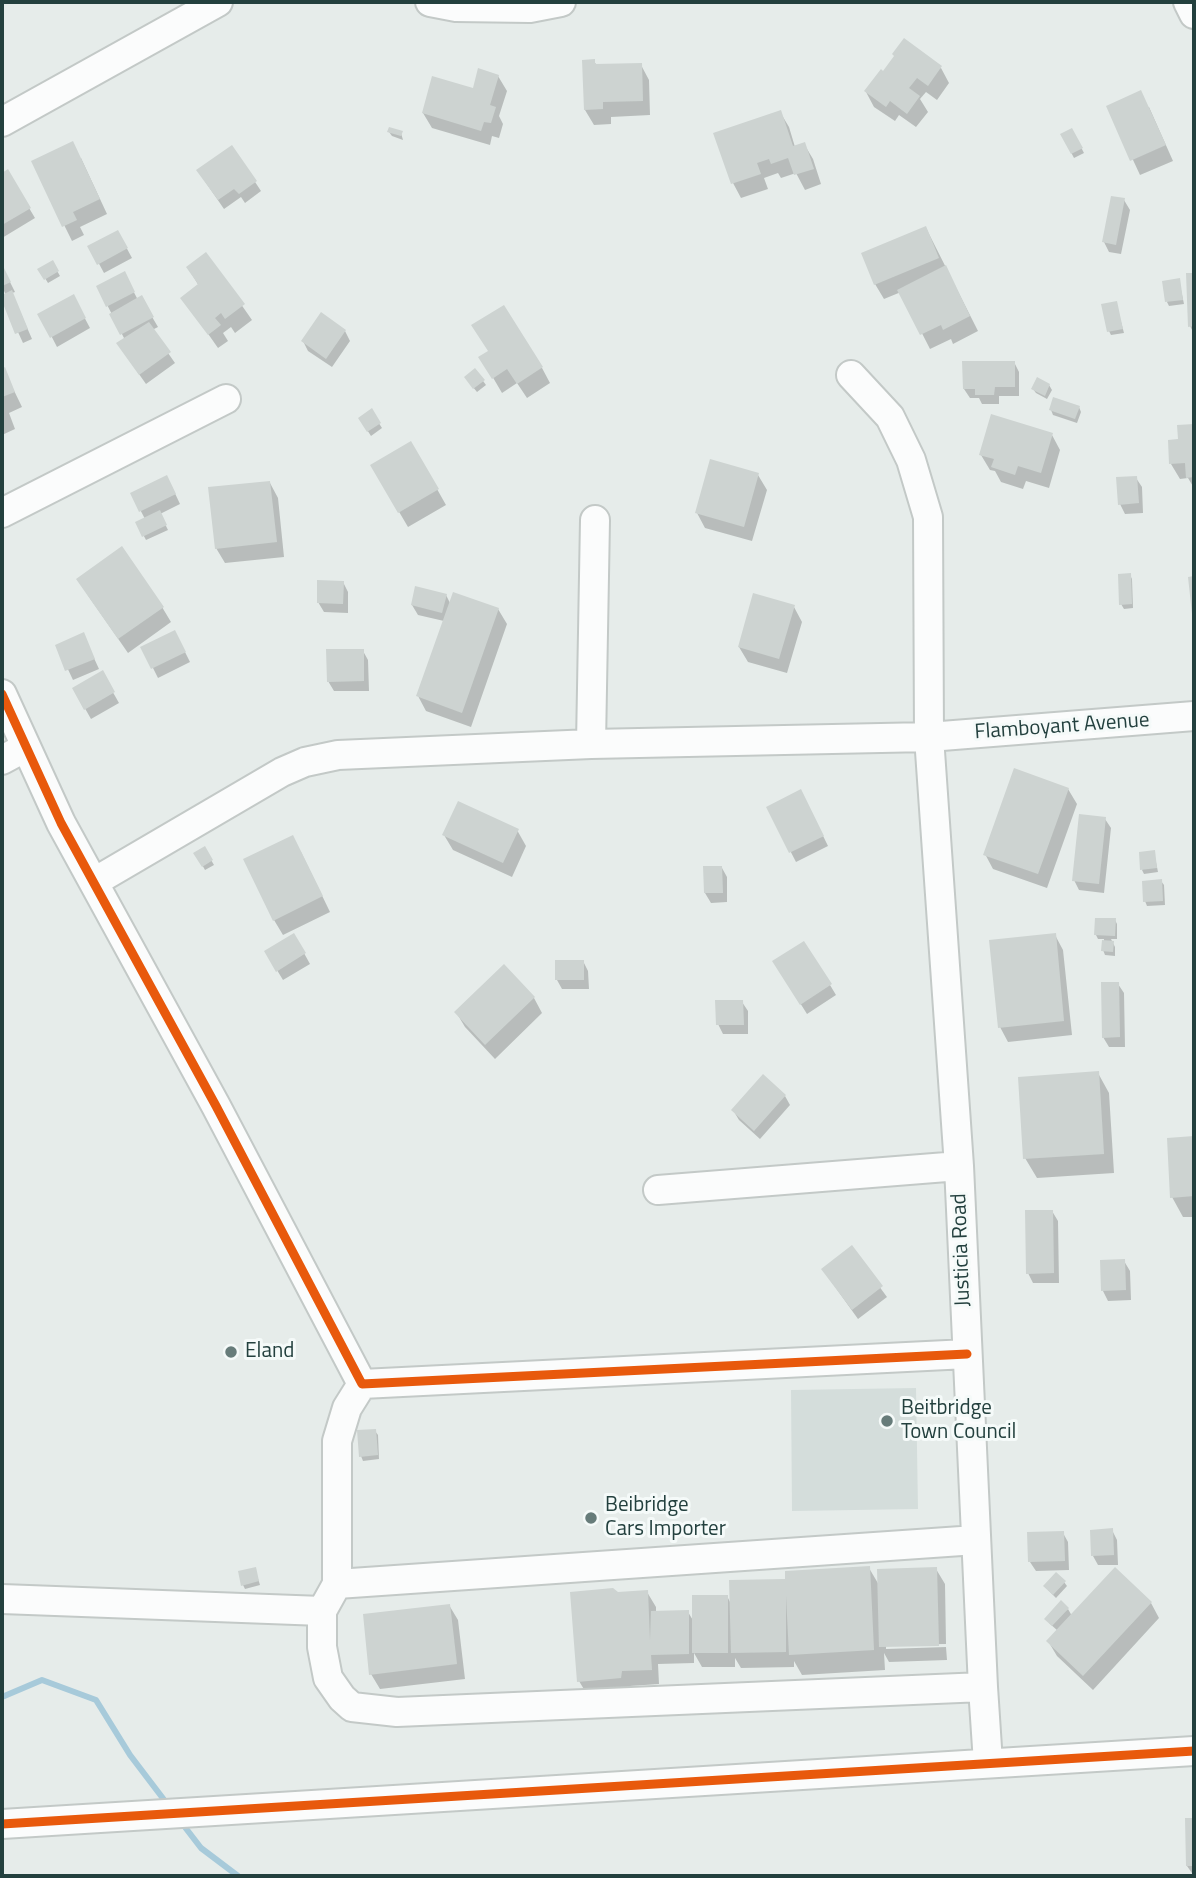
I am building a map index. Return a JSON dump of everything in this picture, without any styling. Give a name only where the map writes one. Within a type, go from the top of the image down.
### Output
[{"type":"street","points":[[2,122],[218,2]]},
{"type":"street","points":[[430,2],[456,7],[530,8],[561,2]]},
{"type":"street","points":[[1188,2],[1194,14]]},
{"type":"street","name":"Justicia Road","points":[[851,375],[890,417],[911,460],[928,517],[929,737],[959,1166],[988,1763]]},
{"type":"street","points":[[2,513],[226,399]]},
{"type":"street","points":[[591,744],[595,520]]},
{"type":"street","points":[[2,694],[14,753],[61,823],[94,882],[216,1106],[362,1384]]},
{"type":"street","name":"Flamboyant Avenue","points":[[94,882],[282,772],[305,762],[338,755],[591,744],[929,737],[1194,716]]},
{"type":"street","points":[[658,1190],[959,1166]]},
{"type":"street","points":[[362,1384],[967,1354]]},
{"type":"street","points":[[362,1384],[347,1408],[337,1441],[337,1584],[323,1611],[322,1647],[328,1678],[352,1707],[411,1712],[983,1687]]},
{"type":"street","points":[[337,1584],[976,1540]]},
{"type":"street","points":[[2,1599],[323,1611]]},
{"type":"street","points":[[2,1824],[1194,1751]]},
{"type":"shaded area","points":[[916,1388],[918,1509],[792,1511],[791,1390]]},
{"type":"building","points":[[904,38],[942,66],[928,86],[917,78],[909,88],[920,96],[907,114],[890,101],[886,107],[864,91],[881,69],[883,71]]},
{"type":"building","points":[[595,59],[595,64],[642,63],[643,101],[603,102],[603,109],[584,110],[582,60]]},
{"type":"building","points":[[478,68],[499,75],[490,105],[496,107],[491,123],[484,122],[481,131],[422,113],[432,76],[473,88]]},
{"type":"building","points":[[1141,90],[1166,145],[1130,161],[1106,106]]},
{"type":"building","points":[[781,110],[793,146],[805,142],[814,169],[794,175],[788,158],[771,164],[769,159],[757,163],[761,174],[731,184],[713,133]]},
{"type":"building","points":[[389,127],[403,131],[401,136],[387,132]]},
{"type":"building","points":[[1072,128],[1083,148],[1071,154],[1060,134]]},
{"type":"building","points":[[73,141],[100,199],[73,212],[77,220],[62,227],[31,161]]},
{"type":"building","points":[[232,145],[257,181],[239,194],[234,189],[218,200],[196,170]]},
{"type":"building","points":[[8,169],[31,208],[2,225],[2,173]]},
{"type":"building","points":[[1111,196],[1125,198],[1116,245],[1102,242]]},
{"type":"building","points":[[926,226],[939,258],[874,285],[861,253]]},
{"type":"building","points":[[118,230],[128,248],[97,265],[87,246]]},
{"type":"building","points":[[206,252],[245,304],[225,319],[221,313],[215,318],[221,325],[208,335],[180,298],[198,284],[186,267]]},
{"type":"building","points":[[53,260],[59,271],[44,280],[37,269]]},
{"type":"building","points":[[2,264],[11,282],[2,286]]},
{"type":"building","points":[[946,265],[970,316],[943,330],[941,325],[920,335],[897,290]]},
{"type":"building","points":[[125,271],[135,292],[106,307],[96,286]]},
{"type":"building","points":[[1186,273],[1194,273],[1194,326],[1188,327]]},
{"type":"building","points":[[1180,278],[1183,300],[1165,302],[1162,281]]},
{"type":"building","points":[[12,290],[28,329],[15,334],[2,301],[2,295]]},
{"type":"building","points":[[74,294],[86,318],[50,338],[37,314]]},
{"type":"building","points":[[142,295],[154,317],[120,335],[109,314]]},
{"type":"building","points":[[1117,301],[1123,329],[1107,332],[1101,304]]},
{"type":"building","points":[[504,305],[543,367],[517,384],[507,369],[492,379],[478,357],[488,351],[471,325]]},
{"type":"building","points":[[321,312],[346,330],[326,359],[301,341]]},
{"type":"building","points":[[149,322],[171,352],[139,375],[116,343]]},
{"type":"building","points":[[962,361],[1015,361],[1015,387],[995,387],[994,395],[975,395],[975,389],[963,389]]},
{"type":"building","points":[[5,367],[15,392],[2,397],[2,369]]},
{"type":"building","points":[[475,368],[485,380],[473,389],[464,377]]},
{"type":"building","points":[[1037,377],[1050,384],[1045,396],[1031,389]]},
{"type":"building","points":[[1053,397],[1080,406],[1075,419],[1049,410]]},
{"type":"building","points":[[372,408],[381,423],[367,432],[358,418]]},
{"type":"building","points":[[991,414],[1053,433],[1041,473],[1018,466],[1015,475],[991,467],[994,459],[979,455]]},
{"type":"building","points":[[1194,424],[1194,477],[1186,478],[1185,463],[1169,464],[1168,440],[1178,439],[1177,425]]},
{"type":"building","points":[[411,441],[439,489],[398,513],[370,465]]},
{"type":"building","points":[[710,459],[759,473],[744,527],[695,513]]},
{"type":"building","points":[[167,475],[176,494],[139,512],[130,493]]},
{"type":"building","points":[[1137,476],[1139,503],[1118,505],[1116,477]]},
{"type":"building","points":[[270,481],[277,542],[215,549],[208,487]]},
{"type":"building","points":[[160,510],[167,525],[142,537],[135,522]]},
{"type":"building","points":[[122,546],[164,607],[118,639],[76,579]]},
{"type":"building","points":[[1131,573],[1132,604],[1119,605],[1118,574]]},
{"type":"building","points":[[1194,576],[1194,614],[1192,614],[1188,577]]},
{"type":"building","points":[[317,580],[344,581],[343,604],[317,603]]},
{"type":"building","points":[[415,586],[447,594],[442,613],[411,605]]},
{"type":"building","points":[[453,592],[499,608],[462,713],[416,696]]},
{"type":"building","points":[[753,593],[795,605],[779,659],[738,647]]},
{"type":"building","points":[[175,630],[186,652],[151,669],[140,647]]},
{"type":"building","points":[[84,632],[95,659],[65,671],[55,645]]},
{"type":"building","points":[[326,649],[364,649],[364,681],[327,682]]},
{"type":"building","points":[[103,670],[115,692],[84,710],[72,688]]},
{"type":"building","points":[[1014,768],[1069,788],[1038,874],[983,855]]},
{"type":"building","points":[[801,789],[824,836],[789,853],[766,807]]},
{"type":"building","points":[[458,801],[519,829],[503,863],[442,835]]},
{"type":"building","points":[[1079,814],[1106,817],[1099,884],[1072,881]]},
{"type":"building","points":[[293,835],[323,896],[273,921],[243,859]]},
{"type":"building","points":[[205,846],[213,860],[202,867],[193,853]]},
{"type":"building","points":[[1155,850],[1157,868],[1140,870],[1139,852]]},
{"type":"building","points":[[703,866],[722,866],[723,893],[704,893]]},
{"type":"building","points":[[1162,879],[1163,901],[1143,902],[1142,881]]},
{"type":"building","points":[[1095,918],[1116,918],[1115,936],[1094,935]]},
{"type":"building","points":[[294,933],[306,953],[276,972],[264,951]]},
{"type":"building","points":[[1056,933],[1064,1021],[998,1028],[989,940]]},
{"type":"building","points":[[1102,940],[1114,941],[1113,952],[1101,951]]},
{"type":"building","points":[[804,941],[832,984],[800,1005],[772,961]]},
{"type":"building","points":[[555,960],[584,960],[584,980],[555,980]]},
{"type":"building","points":[[504,964],[535,997],[485,1045],[454,1012]]},
{"type":"building","points":[[1101,982],[1119,982],[1120,1037],[1102,1038]]},
{"type":"building","points":[[715,1000],[743,1000],[744,1025],[716,1025]]},
{"type":"building","points":[[1099,1071],[1104,1154],[1023,1159],[1018,1077]]},
{"type":"building","points":[[763,1074],[786,1095],[754,1131],[731,1110]]},
{"type":"building","points":[[1194,1136],[1194,1196],[1170,1198],[1167,1138]]},
{"type":"building","points":[[1025,1210],[1053,1210],[1054,1273],[1026,1274]]},
{"type":"building","points":[[852,1245],[883,1286],[852,1310],[821,1269]]},
{"type":"building","points":[[1125,1259],[1126,1290],[1101,1291],[1100,1260]]},
{"type":"building","points":[[376,1429],[378,1455],[359,1457],[357,1430]]},
{"type":"building","points":[[1113,1528],[1114,1555],[1091,1556],[1090,1530]]},
{"type":"building","points":[[1064,1531],[1065,1561],[1028,1562],[1027,1532]]},
{"type":"building","points":[[870,1566],[874,1650],[789,1655],[786,1595],[786,1652],[731,1653],[729,1580],[785,1579],[785,1571]]},
{"type":"building","points":[[256,1567],[259,1581],[241,1586],[238,1571]]},
{"type":"building","points":[[937,1567],[939,1646],[879,1647],[877,1569]]},
{"type":"building","points":[[1115,1567],[1152,1602],[1083,1676],[1046,1641]]},
{"type":"building","points":[[1056,1572],[1066,1581],[1053,1595],[1043,1586]]},
{"type":"building","points":[[613,1588],[618,1592],[648,1590],[650,1641],[651,1611],[689,1610],[689,1654],[651,1655],[652,1670],[622,1671],[621,1678],[577,1682],[570,1592]]},
{"type":"building","points":[[692,1595],[728,1595],[728,1653],[692,1653]]},
{"type":"building","points":[[1061,1600],[1069,1608],[1052,1626],[1044,1619]]},
{"type":"building","points":[[450,1604],[457,1664],[369,1675],[363,1614]]},
{"type":"building","points":[[1185,1818],[1194,1818],[1194,1866],[1186,1866]]},
{"type":"waterway","points":[[2,1697],[42,1680],[96,1700],[130,1755],[168,1805]]},
{"type":"waterway","points":[[181,1822],[201,1848],[238,1876]]},
{"type":"cycle path","points":[[2,694],[61,823],[216,1106],[362,1384],[967,1354]]},
{"type":"cycle path","points":[[2,1824],[1194,1751]]},
{"type":"place","name":"Eland","points":[[231,1352]]},
{"type":"place","name":"Beitbridge Town Council","points":[[887,1421]]},
{"type":"place","name":"Beibridge Cars Importer","points":[[591,1518]]}]
